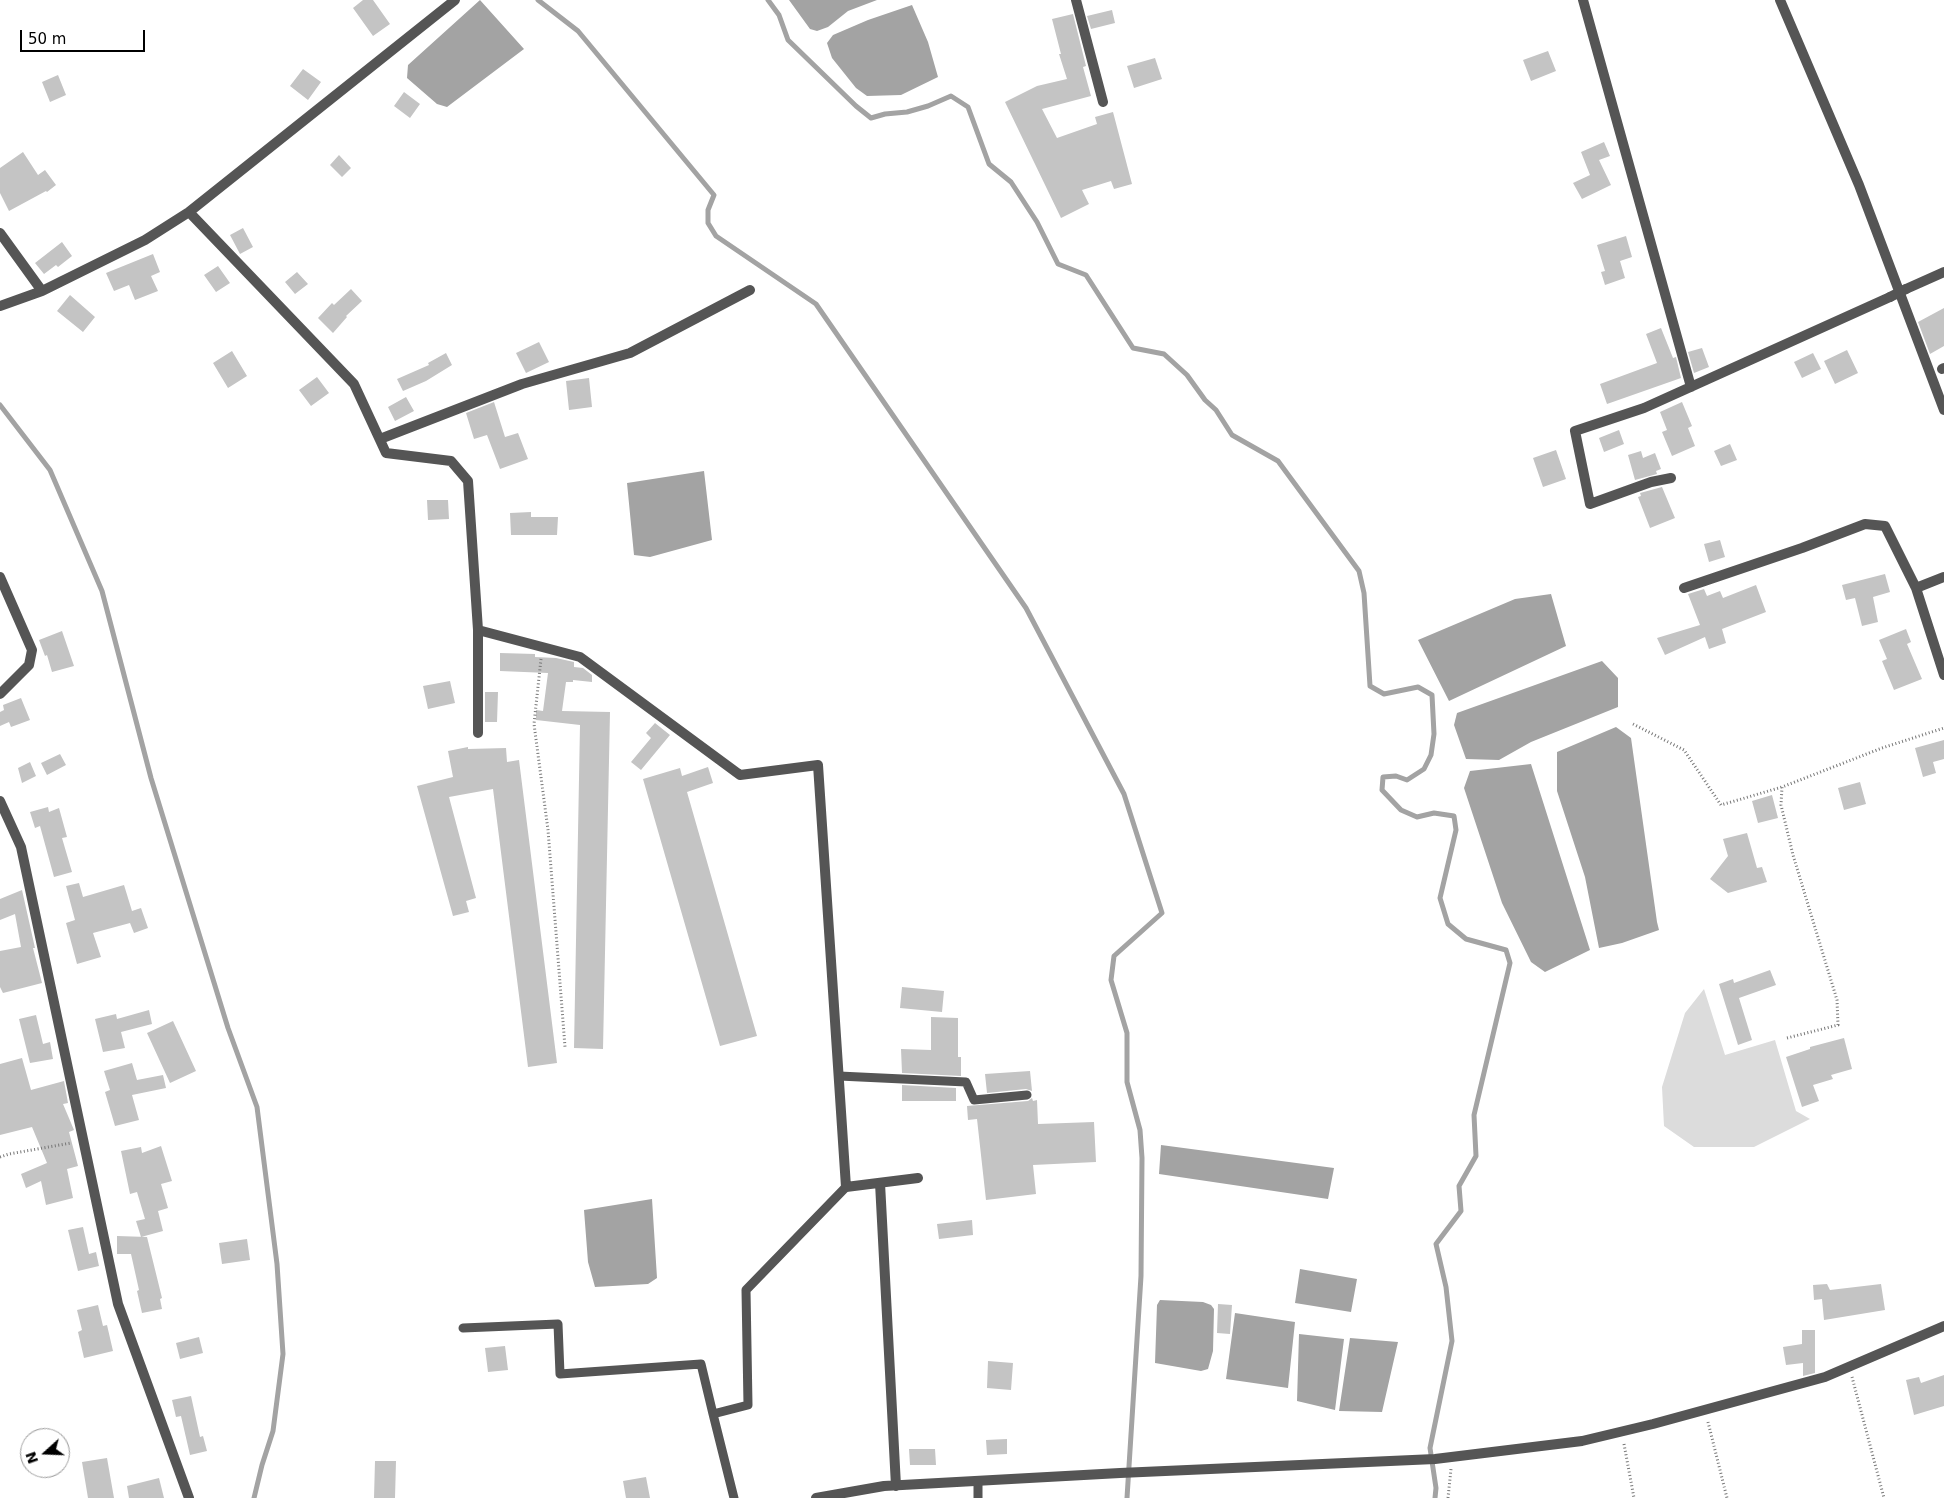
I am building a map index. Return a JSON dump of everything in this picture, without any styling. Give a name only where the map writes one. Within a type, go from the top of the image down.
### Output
[{"type":"street","points":[[0,306],[42,291],[145,240],[188,212],[455,0]]},
{"type":"street","points":[[1076,0],[1103,102]]},
{"type":"street","points":[[1583,0],[1691,387]]},
{"type":"street","points":[[1780,0],[1858,185],[1944,410]]},
{"type":"street","points":[[188,212],[354,384],[386,453],[451,461],[468,481],[478,630],[478,734]]},
{"type":"street","points":[[0,233],[42,291]]},
{"type":"street","points":[[1671,478],[1651,482],[1590,504],[1575,431],[1644,408],[1944,272]]},
{"type":"street","points":[[380,439],[522,384],[630,353],[750,290]]},
{"type":"street","points":[[1684,588],[1802,548],[1865,524],[1885,526],[1916,588],[1944,675]]},
{"type":"street","points":[[0,577],[32,650],[29,665],[0,694]]},
{"type":"street","points":[[1916,588],[1944,577]]},
{"type":"street","points":[[478,630],[580,656],[740,775],[818,765],[846,1187],[918,1178]]},
{"type":"street","points":[[0,801],[21,847],[118,1304],[189,1498]]},
{"type":"street","points":[[880,1183],[896,1486]]},
{"type":"street","points":[[816,1498],[896,1486],[1136,1472],[1422,1458],[1435,1459],[1582,1441],[1825,1377],[1944,1326]]},
{"type":"lane","points":[[839,1076],[966,1082],[974,1100],[1027,1095]]},
{"type":"lane","points":[[713,1414],[748,1405],[746,1290],[846,1187]]},
{"type":"lane","points":[[463,1328],[558,1324],[560,1374],[702,1364],[734,1498]]},
{"type":"lane","points":[[978,1481],[978,1498]]},
{"type":"path","points":[[543,647],[534,724],[548,830],[565,1047]]},
{"type":"path","points":[[1633,724],[1684,750],[1721,805],[1782,787],[1882,748],[1944,728]]},
{"type":"path","points":[[1782,787],[1780,805],[1792,855],[1837,1000],[1838,1025],[1787,1038]]},
{"type":"path","points":[[0,1158],[10,1154],[84,1140]]},
{"type":"path","points":[[1849,1367],[1884,1498]]},
{"type":"path","points":[[1703,1410],[1727,1498]]},
{"type":"path","points":[[1621,1431],[1634,1498]]},
{"type":"path","points":[[1448,1498],[1451,1457]]},
{"type":"shaded area","points":[[480,0],[524,49],[447,107],[437,104],[407,78],[408,65]]},
{"type":"shaded area","points":[[789,0],[877,0],[848,11],[828,27],[817,31],[810,29]]},
{"type":"shaded area","points":[[912,5],[928,42],[938,77],[901,95],[867,96],[856,88],[832,58],[827,43],[833,35],[868,20]]},
{"type":"shaded area","points":[[704,471],[712,540],[650,557],[634,555],[627,483]]},
{"type":"shaded area","points":[[1551,594],[1566,646],[1449,701],[1418,640],[1515,599]]},
{"type":"shaded area","points":[[1602,661],[1618,678],[1618,707],[1531,742],[1499,760],[1466,759],[1454,725],[1457,713]]},
{"type":"shaded area","points":[[1616,727],[1631,738],[1659,930],[1622,943],[1599,948],[1585,877],[1557,791],[1557,752]]},
{"type":"shaded area","points":[[1531,764],[1590,950],[1545,972],[1531,962],[1502,903],[1464,788],[1470,771]]},
{"type":"shaded area","points":[[1704,989],[1725,1055],[1775,1040],[1796,1111],[1810,1119],[1754,1147],[1694,1147],[1664,1126],[1662,1087],[1685,1013]]},
{"type":"shaded area","points":[[1161,1145],[1334,1168],[1328,1199],[1159,1174]]},
{"type":"shaded area","points":[[652,1199],[657,1278],[648,1284],[595,1287],[588,1262],[584,1210]]},
{"type":"shaded area","points":[[1300,1269],[1357,1279],[1351,1312],[1295,1303]]},
{"type":"shaded area","points":[[1160,1300],[1203,1302],[1211,1305],[1214,1309],[1213,1351],[1208,1369],[1201,1371],[1155,1363],[1157,1305]]},
{"type":"shaded area","points":[[1235,1313],[1295,1322],[1288,1388],[1226,1379]]},
{"type":"shaded area","points":[[1299,1334],[1344,1339],[1335,1410],[1297,1401]]},
{"type":"shaded area","points":[[1350,1338],[1398,1342],[1382,1412],[1339,1411]]},
{"type":"building","points":[[363,0],[373,0],[390,24],[373,36],[353,8]]},
{"type":"building","points":[[1112,10],[1115,23],[1091,29],[1087,16]]},
{"type":"building","points":[[1073,14],[1086,66],[1083,67],[1091,96],[1042,109],[1057,138],[1097,124],[1095,117],[1113,112],[1132,184],[1114,189],[1111,181],[1082,190],[1089,204],[1061,218],[1005,102],[1037,86],[1067,79],[1059,54],[1061,54],[1052,19]]},
{"type":"building","points":[[1548,51],[1556,71],[1531,81],[1523,60]]},
{"type":"building","points":[[1155,58],[1162,79],[1134,88],[1127,66]]},
{"type":"building","points":[[303,69],[321,82],[308,100],[290,86]]},
{"type":"building","points":[[58,75],[66,95],[50,102],[42,82]]},
{"type":"building","points":[[404,92],[420,104],[410,118],[394,106]]},
{"type":"building","points":[[1604,142],[1610,156],[1599,160],[1611,185],[1582,199],[1573,183],[1590,175],[1581,152]]},
{"type":"building","points":[[23,152],[38,175],[45,170],[56,185],[47,192],[9,211],[0,193],[0,168]]},
{"type":"building","points":[[339,155],[351,168],[342,177],[330,165]]},
{"type":"building","points":[[243,228],[253,247],[240,254],[230,235]]},
{"type":"building","points":[[1626,236],[1632,257],[1620,261],[1625,278],[1605,285],[1601,272],[1605,271],[1597,245]]},
{"type":"building","points":[[62,242],[72,256],[58,267],[56,265],[44,274],[35,263]]},
{"type":"building","points":[[153,254],[160,272],[151,276],[158,291],[135,300],[129,285],[114,291],[106,273]]},
{"type":"building","points":[[218,266],[230,283],[216,292],[204,275]]},
{"type":"building","points":[[297,272],[308,284],[295,294],[285,282]]},
{"type":"building","points":[[351,289],[362,301],[346,316],[333,333],[318,318],[332,303],[334,305]]},
{"type":"building","points":[[70,295],[95,317],[83,332],[57,311]]},
{"type":"building","points":[[1944,308],[1944,346],[1930,354],[1918,322]]},
{"type":"building","points":[[1661,328],[1673,358],[1676,357],[1681,378],[1607,404],[1600,384],[1657,363],[1646,334]]},
{"type":"building","points":[[539,342],[549,362],[526,373],[516,353]]},
{"type":"building","points":[[1702,348],[1709,367],[1694,373],[1688,352]]},
{"type":"building","points":[[1847,350],[1858,373],[1835,384],[1824,361]]},
{"type":"building","points":[[232,351],[247,376],[228,388],[213,363]]},
{"type":"building","points":[[446,353],[452,365],[426,381],[403,391],[397,379],[429,365],[428,363]]},
{"type":"building","points":[[1813,353],[1821,369],[1802,378],[1794,362]]},
{"type":"building","points":[[317,377],[329,393],[311,406],[299,390]]},
{"type":"building","points":[[589,378],[592,407],[569,410],[566,381]]},
{"type":"building","points":[[406,397],[414,411],[395,421],[388,407]]},
{"type":"building","points":[[494,402],[505,437],[518,433],[528,459],[500,469],[487,435],[474,439],[466,413]]},
{"type":"building","points":[[1682,402],[1692,426],[1688,428],[1695,446],[1672,456],[1662,432],[1667,430],[1660,412]]},
{"type":"building","points":[[1619,430],[1624,444],[1604,452],[1599,438]]},
{"type":"building","points":[[1730,444],[1737,460],[1721,466],[1714,451]]},
{"type":"building","points":[[1556,450],[1566,479],[1543,487],[1533,458]]},
{"type":"building","points":[[1641,451],[1643,458],[1655,453],[1661,469],[1656,471],[1657,474],[1635,480],[1628,455]]},
{"type":"building","points":[[1662,487],[1675,518],[1650,528],[1638,497],[1641,496],[1640,493]]},
{"type":"building","points":[[427,500],[448,500],[449,519],[428,520]]},
{"type":"building","points":[[531,512],[531,517],[558,517],[557,535],[511,535],[510,513]]},
{"type":"building","points":[[1720,540],[1725,557],[1709,562],[1704,544]]},
{"type":"building","points":[[1885,574],[1890,592],[1873,597],[1878,622],[1862,626],[1855,598],[1846,600],[1842,585]]},
{"type":"building","points":[[1756,585],[1766,612],[1722,629],[1726,643],[1709,649],[1705,637],[1665,655],[1657,638],[1700,625],[1688,594],[1704,589],[1707,596],[1720,591],[1723,598]]},
{"type":"building","points":[[1906,629],[1911,642],[1907,644],[1922,679],[1894,690],[1882,661],[1887,659],[1879,640]]},
{"type":"building","points":[[62,631],[74,666],[52,672],[47,655],[45,656],[39,640]]},
{"type":"building","points":[[500,653],[535,654],[535,657],[556,658],[574,662],[574,667],[583,668],[592,675],[592,682],[573,680],[573,682],[566,682],[562,711],[610,712],[603,1049],[574,1048],[580,725],[536,720],[536,710],[543,711],[548,673],[500,671]]},
{"type":"building","points":[[450,681],[455,703],[428,709],[423,686]]},
{"type":"building","points":[[485,692],[498,692],[497,722],[485,722]]},
{"type":"building","points":[[21,698],[30,720],[11,727],[9,722],[0,726],[0,712],[4,710],[3,705]]},
{"type":"building","points":[[655,723],[670,735],[641,770],[631,762],[651,738],[646,733]]},
{"type":"building","points":[[1944,740],[1944,759],[1933,762],[1936,773],[1923,777],[1915,748]]},
{"type":"building","points":[[468,747],[468,749],[506,748],[507,762],[519,760],[557,1063],[528,1067],[493,789],[449,797],[476,898],[466,901],[469,912],[453,916],[417,786],[453,777],[448,751]]},
{"type":"building","points":[[60,754],[66,765],[47,775],[41,763]]},
{"type":"building","points":[[30,762],[36,776],[22,783],[18,768]]},
{"type":"building","points":[[708,767],[713,783],[687,792],[757,1036],[720,1046],[643,779],[680,768],[682,776]]},
{"type":"building","points":[[1860,782],[1866,804],[1844,810],[1838,788]]},
{"type":"building","points":[[1772,795],[1778,818],[1758,823],[1752,801]]},
{"type":"building","points":[[48,807],[49,812],[59,808],[67,837],[62,838],[72,872],[54,877],[40,826],[35,828],[30,812]]},
{"type":"building","points":[[1747,833],[1757,868],[1762,867],[1767,882],[1728,893],[1710,879],[1728,856],[1723,839]]},
{"type":"building","points":[[79,883],[83,897],[124,885],[132,911],[141,908],[148,928],[134,933],[130,923],[93,933],[101,957],[77,964],[66,923],[75,920],[66,886]]},
{"type":"building","points":[[22,890],[42,983],[3,993],[0,987],[0,951],[21,947],[15,914],[0,920],[0,899]]},
{"type":"building","points":[[1770,970],[1776,985],[1739,998],[1752,1040],[1738,1045],[1719,984],[1733,979],[1734,983]]},
{"type":"building","points":[[902,987],[944,991],[942,1012],[900,1008]]},
{"type":"building","points":[[149,1010],[152,1024],[121,1032],[125,1048],[103,1052],[95,1019],[116,1014],[117,1019]]},
{"type":"building","points":[[36,1015],[43,1044],[50,1042],[53,1059],[30,1063],[19,1019]]},
{"type":"building","points":[[931,1017],[958,1018],[958,1057],[961,1057],[961,1076],[902,1073],[901,1049],[931,1050]]},
{"type":"building","points":[[173,1021],[196,1071],[170,1083],[147,1033]]},
{"type":"building","points":[[1844,1038],[1852,1069],[1831,1075],[1833,1079],[1813,1085],[1819,1101],[1802,1107],[1786,1057],[1810,1049],[1810,1047]]},
{"type":"building","points":[[22,1058],[31,1090],[64,1081],[68,1103],[63,1104],[74,1130],[69,1132],[78,1166],[67,1169],[73,1198],[46,1205],[41,1181],[26,1188],[21,1174],[47,1163],[32,1127],[0,1135],[0,1064]]},
{"type":"building","points":[[132,1063],[137,1080],[163,1075],[166,1088],[132,1095],[139,1120],[115,1126],[105,1092],[110,1090],[104,1071]]},
{"type":"building","points":[[1030,1071],[1032,1091],[1026,1089],[987,1093],[985,1074]]},
{"type":"building","points":[[902,1085],[956,1088],[956,1101],[902,1101]]},
{"type":"building","points":[[1032,1098],[1033,1101],[1037,1100],[1038,1124],[1094,1122],[1096,1162],[1033,1165],[1036,1194],[986,1200],[977,1119],[968,1120],[967,1106],[1028,1101]]},
{"type":"building","points":[[161,1146],[172,1181],[161,1184],[168,1208],[158,1211],[163,1231],[141,1237],[136,1221],[145,1219],[137,1192],[130,1194],[121,1151],[141,1147],[142,1153]]},
{"type":"building","points":[[972,1220],[973,1235],[939,1239],[937,1224]]},
{"type":"building","points":[[83,1227],[89,1254],[96,1252],[99,1266],[78,1271],[68,1230]]},
{"type":"building","points":[[117,1236],[147,1237],[162,1298],[160,1299],[162,1309],[142,1313],[131,1254],[117,1254]]},
{"type":"building","points":[[247,1239],[250,1260],[222,1264],[219,1243]]},
{"type":"building","points":[[1827,1284],[1830,1290],[1881,1284],[1885,1310],[1824,1320],[1822,1299],[1814,1300],[1813,1285]]},
{"type":"building","points":[[1218,1304],[1232,1305],[1230,1334],[1217,1333]]},
{"type":"building","points":[[98,1305],[103,1326],[107,1325],[113,1351],[84,1358],[78,1332],[82,1330],[77,1310]]},
{"type":"building","points":[[1802,1330],[1815,1330],[1815,1373],[1803,1376],[1803,1363],[1786,1365],[1783,1347],[1802,1344]]},
{"type":"building","points":[[199,1337],[203,1353],[180,1359],[176,1343]]},
{"type":"building","points":[[505,1346],[508,1370],[488,1372],[485,1348]]},
{"type":"building","points":[[988,1361],[1013,1363],[1011,1390],[987,1388]]},
{"type":"building","points":[[1944,1375],[1944,1406],[1914,1415],[1906,1380],[1919,1377],[1921,1383]]},
{"type":"building","points":[[191,1396],[200,1437],[203,1436],[207,1451],[190,1455],[181,1416],[176,1417],[172,1400]]},
{"type":"building","points":[[1007,1439],[1007,1454],[987,1455],[986,1440]]},
{"type":"building","points":[[909,1449],[935,1449],[936,1465],[910,1465]]},
{"type":"building","points":[[107,1458],[114,1498],[88,1498],[82,1462]]},
{"type":"building","points":[[375,1461],[396,1461],[395,1498],[374,1498]]},
{"type":"building","points":[[646,1477],[650,1498],[626,1498],[623,1481]]},
{"type":"building","points":[[159,1478],[164,1498],[129,1498],[127,1486]]},
{"type":"waterway","points":[[538,0],[578,31],[714,195],[708,210],[708,223],[716,236],[816,304],[1026,608],[1124,794],[1162,913],[1114,956],[1111,980],[1127,1033],[1127,1082],[1140,1130],[1142,1158],[1141,1276],[1127,1498]]},
{"type":"waterway","points":[[768,0],[779,15],[788,40],[856,106],[871,118],[885,114],[907,112],[928,106],[951,96],[968,107],[989,164],[1011,182],[1037,222],[1058,264],[1086,275],[1133,348],[1164,354],[1187,375],[1205,400],[1216,410],[1232,435],[1278,461],[1359,571],[1364,593],[1370,686],[1384,694],[1418,687],[1432,695],[1434,734],[1431,755],[1424,769],[1407,780],[1396,776],[1383,777],[1382,790],[1401,810],[1417,817],[1434,813],[1454,816],[1456,830],[1440,898],[1448,924],[1466,939],[1506,950],[1510,963],[1474,1115],[1476,1156],[1459,1186],[1461,1211],[1436,1244],[1446,1287],[1452,1341],[1430,1448],[1436,1488],[1435,1498]]},
{"type":"waterway","points":[[0,405],[50,470],[102,591],[151,778],[228,1028],[257,1107],[277,1264],[283,1354],[273,1431],[254,1498]]}]
